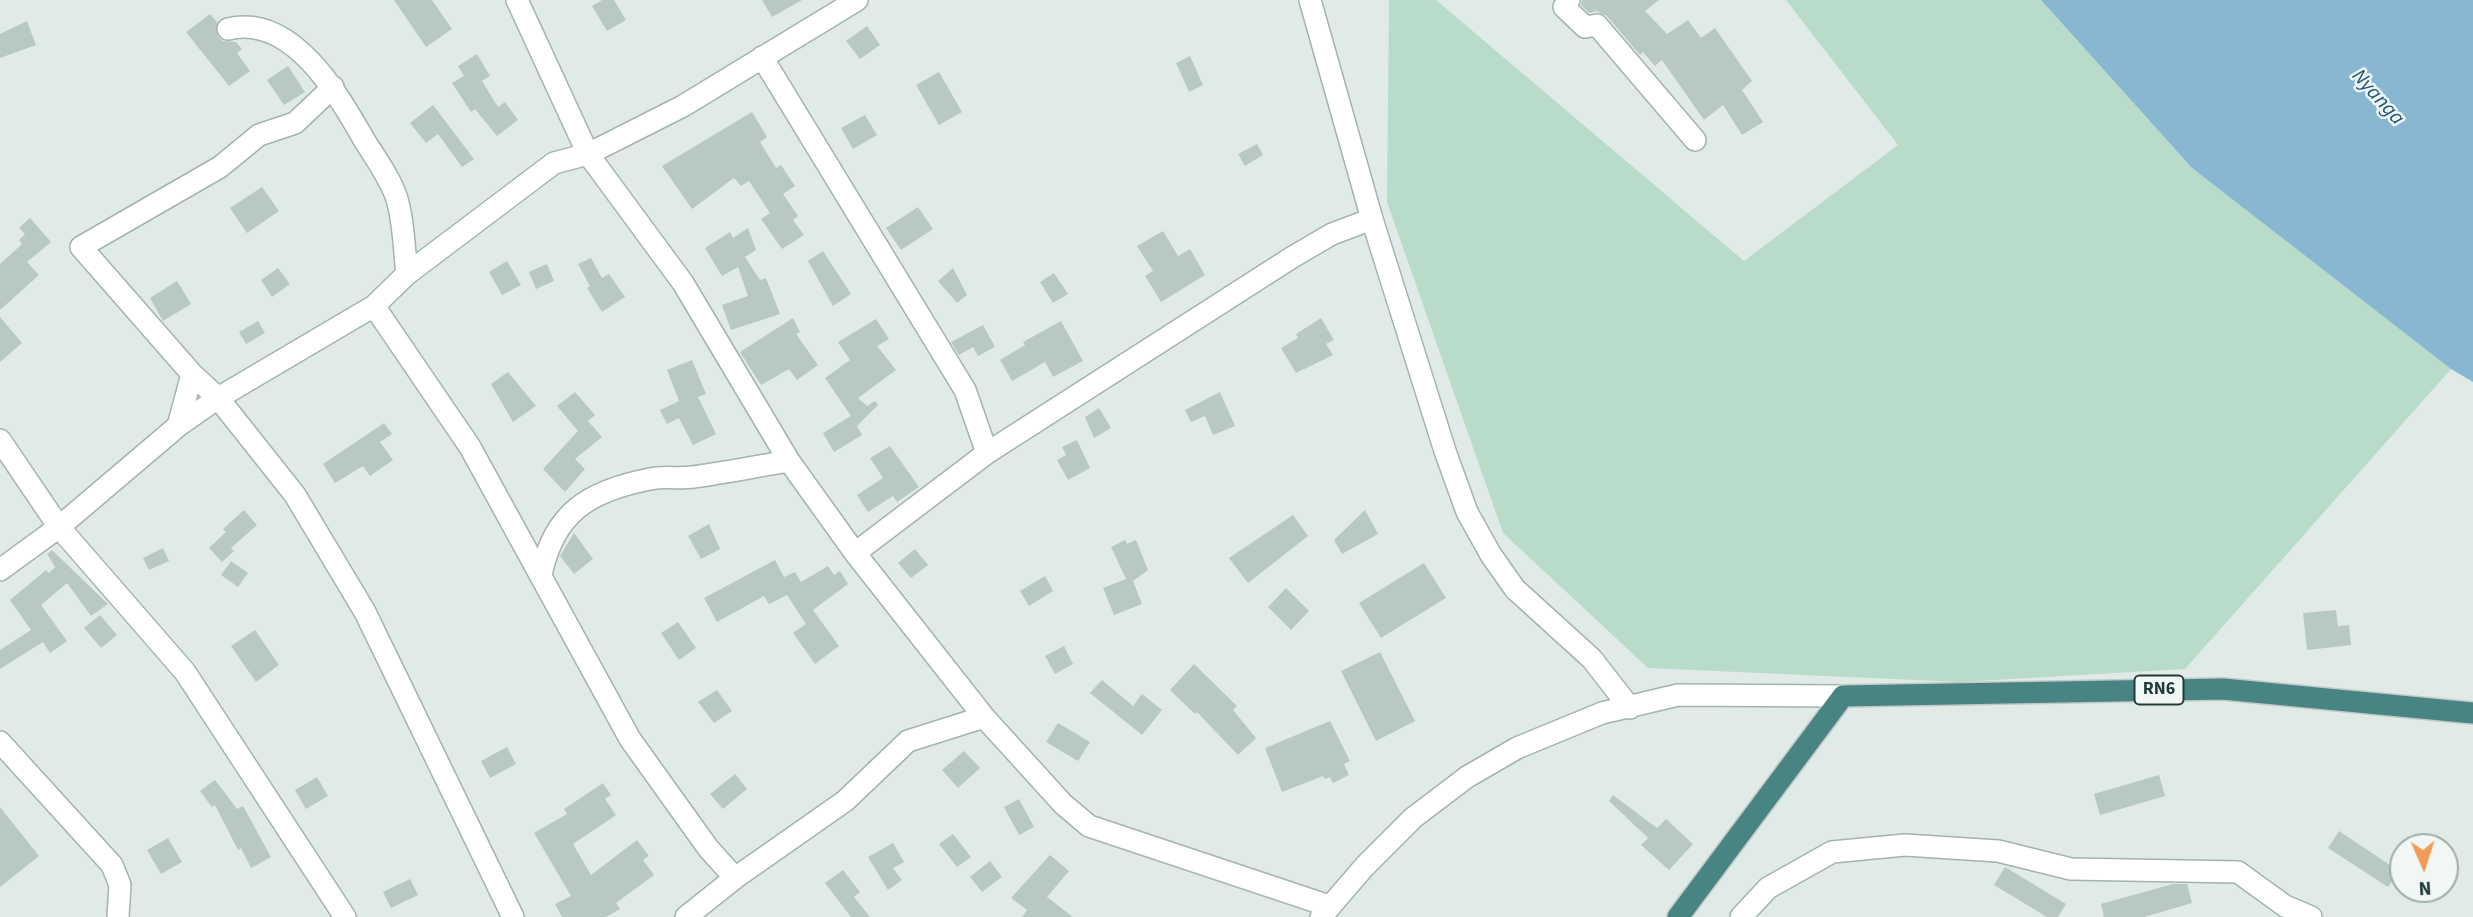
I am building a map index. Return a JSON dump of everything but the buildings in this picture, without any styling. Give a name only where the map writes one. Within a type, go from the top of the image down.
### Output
[{"type":"highway","name":"RN6","points":[[1843,696],[2223,689],[2473,713]]},
{"type":"highway","points":[[1678,917],[1843,696]]},
{"type":"street","points":[[517,0],[588,154],[683,283],[789,460],[855,553],[984,717],[1062,804],[1089,826],[1325,912],[1365,866],[1413,818],[1467,777],[1517,748],[1602,713],[1678,695],[1843,696]]},
{"type":"street","points":[[0,570],[59,527],[178,426],[218,398],[374,306],[407,274],[554,163],[588,154],[683,106],[857,0]]},
{"type":"street","points":[[1310,0],[1372,219],[1445,451],[1467,512],[1491,555],[1515,589],[1592,659],[1630,708]]},
{"type":"street","points":[[1569,0],[1564,7],[1585,27],[1597,26],[1695,140]]},
{"type":"street","points":[[228,29],[252,27],[276,34],[293,46],[333,87],[397,199],[407,274]]},
{"type":"street","points":[[762,57],[965,390],[987,453]]},
{"type":"street","points":[[333,87],[295,122],[259,135],[220,167],[81,247],[192,374],[218,398],[295,495],[365,612],[513,917]]},
{"type":"street","points":[[855,553],[987,453],[1291,258],[1332,234],[1372,219]]},
{"type":"street","points":[[374,306],[470,447],[630,739],[708,848],[735,878]]},
{"type":"street","points":[[178,426],[192,374]]},
{"type":"street","points":[[0,440],[59,527],[185,672],[345,917]]},
{"type":"street","points":[[541,575],[545,553],[565,517],[592,497],[651,478],[691,477],[789,460]]},
{"type":"street","points":[[685,917],[735,878],[845,801],[908,741],[984,717]]},
{"type":"street","points":[[0,742],[112,865],[120,885],[118,917]]},
{"type":"street","points":[[1741,917],[1768,888],[1832,852],[1905,845],[1998,851],[2071,869],[2238,872],[2285,906],[2311,917]]},
{"type":"green space","points":[[1389,0],[1436,0],[1744,261],[1898,145],[1786,0],[2041,0],[2192,168],[2451,369],[2185,669],[1960,682],[1648,668],[1503,533],[1387,202]]},
{"type":"water","name":"Nyanga","points":[[2041,0],[2473,0],[2473,382],[2451,369],[2192,168]]}]
